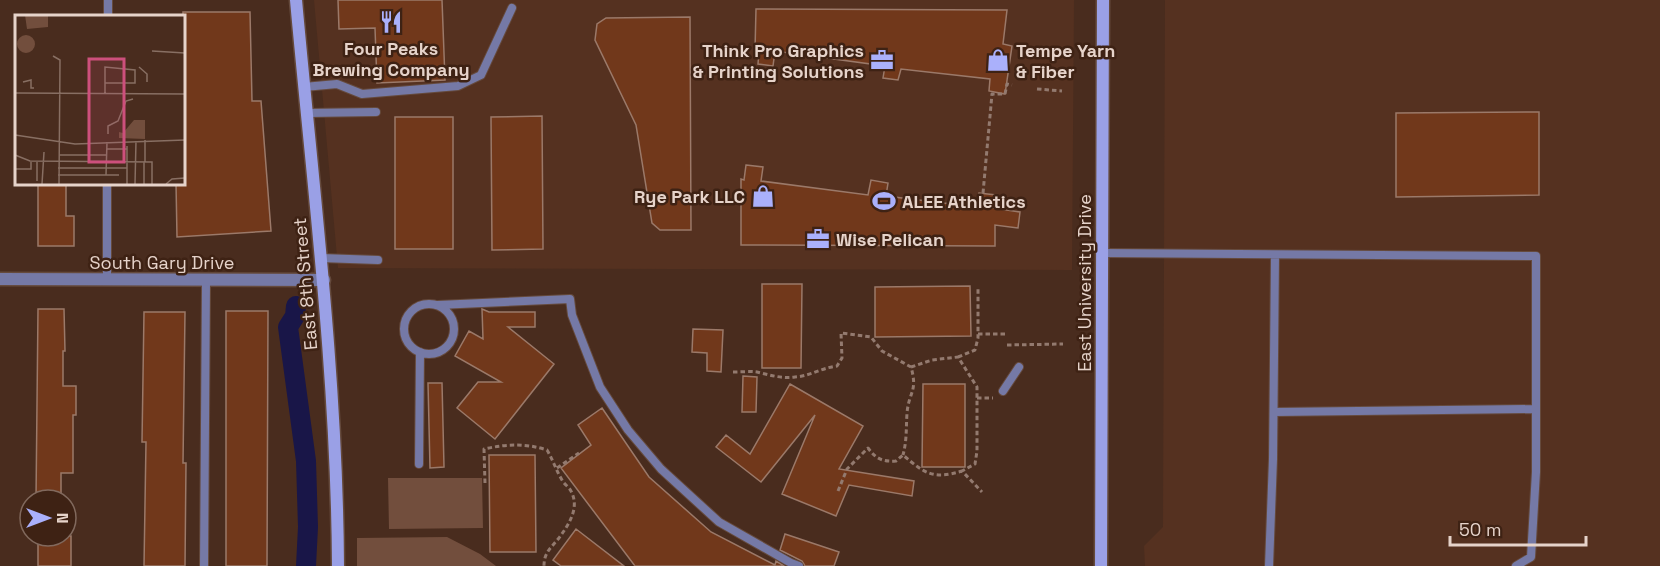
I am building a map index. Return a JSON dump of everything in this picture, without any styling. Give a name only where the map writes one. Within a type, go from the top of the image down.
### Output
[{"type":"street","name":"East 8th Street","points":[[296,0],[324,280],[336,464],[338,566]]},
{"type":"street","name":"East University Drive","points":[[1101,566],[1104,0]]},
{"type":"street","name":"South Gary Drive","points":[[0,279],[324,280]]},
{"type":"lane","points":[[304,87],[337,84],[362,93],[458,86],[481,75],[512,8]]},
{"type":"lane","points":[[306,113],[376,112]]},
{"type":"lane","points":[[107,280],[108,184]]},
{"type":"lane","points":[[1102,253],[1536,256],[1536,472],[1531,557],[1516,566]]},
{"type":"lane","points":[[1269,566],[1274,412],[1275,255]]},
{"type":"lane","points":[[321,258],[378,260]]},
{"type":"lane","points":[[204,566],[206,280]]},
{"type":"lane","points":[[438,305],[445,309],[454,323],[452,340],[440,352],[431,354],[420,352],[408,344],[403,329],[405,321],[414,308],[422,304],[570,299],[572,315],[600,387],[628,430],[661,470],[719,522],[799,566]]},
{"type":"lane","points":[[419,464],[420,352]]},
{"type":"lane","points":[[1004,392],[1019,367]]},
{"type":"lane","points":[[1274,412],[1536,409]]},
{"type":"path","points":[[983,193],[992,94],[1005,94],[1007,84],[1012,85]]},
{"type":"path","points":[[1036,89],[1062,92]]},
{"type":"path","points":[[911,367],[932,360],[958,357],[975,350],[978,334],[978,289]]},
{"type":"path","points":[[733,372],[755,372],[794,378],[837,366],[842,358],[841,333],[871,337],[882,351],[911,367],[916,382],[907,411],[907,439],[903,455],[896,461],[886,462],[875,458],[868,448],[847,469],[838,491]]},
{"type":"path","points":[[978,334],[1007,334]]},
{"type":"path","points":[[1007,345],[1063,344]]},
{"type":"path","points":[[903,455],[926,473],[948,475],[975,464],[977,387],[958,357]]},
{"type":"path","points":[[977,398],[995,398]]},
{"type":"path","points":[[484,483],[484,449],[506,444],[532,445],[548,450],[562,482],[571,490],[575,508],[572,518],[547,551],[544,566]]},
{"type":"path","points":[[557,468],[579,453]]},
{"type":"path","points":[[962,471],[982,492]]},
{"type":"shaded area","points":[[314,0],[1074,0],[1072,270],[338,268]]},
{"type":"shaded area","points":[[1165,0],[1660,0],[1660,566],[1145,566],[1144,546],[1163,527]]},
{"type":"shaded area","points":[[388,478],[482,478],[483,528],[389,529]]},
{"type":"shaded area","points":[[447,537],[480,554],[496,566],[357,566],[357,538]]},
{"type":"building","points":[[338,0],[442,0],[445,80],[377,83],[375,28],[339,29]]},
{"type":"building","points":[[756,9],[1007,10],[1003,44],[1012,46],[1005,94],[989,91],[990,79],[901,69],[898,80],[883,78],[885,66],[775,51],[773,66],[758,64],[759,51],[755,50]]},
{"type":"building","points":[[183,12],[250,12],[252,101],[261,101],[271,231],[177,237],[176,184],[184,184]]},
{"type":"building","points":[[690,17],[691,230],[660,230],[652,223],[636,125],[595,40],[597,24],[606,18]]},
{"type":"building","points":[[1539,112],[1539,195],[1396,197],[1396,113]]},
{"type":"building","points":[[542,116],[543,249],[492,250],[491,117]]},
{"type":"building","points":[[395,117],[453,117],[453,249],[395,249]]},
{"type":"building","points":[[746,165],[763,167],[761,181],[868,195],[871,180],[888,183],[886,196],[976,207],[979,193],[996,195],[993,208],[1020,212],[1018,228],[995,225],[995,246],[741,245],[741,179],[744,180]]},
{"type":"building","points":[[38,184],[66,184],[66,216],[74,216],[74,246],[38,246]]},
{"type":"building","points":[[762,284],[802,284],[801,368],[762,368]]},
{"type":"building","points":[[970,286],[971,336],[875,337],[875,287]]},
{"type":"building","points":[[38,309],[64,309],[63,386],[76,386],[76,415],[73,415],[73,473],[61,473],[61,488],[36,488]]},
{"type":"building","points":[[482,309],[489,312],[535,312],[535,327],[508,327],[554,364],[495,439],[457,408],[478,382],[501,382],[455,356],[469,331],[483,339]]},
{"type":"building","points":[[226,311],[268,311],[267,566],[226,566]]},
{"type":"building","points":[[144,312],[185,312],[183,463],[186,463],[185,566],[144,566],[146,442],[142,442]]},
{"type":"building","points":[[693,329],[723,330],[721,372],[707,371],[707,353],[692,352]]},
{"type":"building","points":[[743,376],[757,377],[756,412],[742,412]]},
{"type":"building","points":[[428,383],[442,383],[444,467],[430,468]]},
{"type":"building","points":[[790,384],[863,426],[839,469],[914,481],[912,496],[849,485],[836,516],[782,494],[815,415],[761,482],[716,447],[726,435],[750,454]]},
{"type":"building","points":[[923,384],[965,384],[965,467],[922,467]]},
{"type":"building","points":[[602,408],[649,477],[711,532],[775,565],[776,561],[784,566],[635,566],[561,468],[591,445],[578,425]]},
{"type":"building","points":[[489,455],[535,455],[536,552],[490,552]]},
{"type":"building","points":[[576,529],[624,566],[561,566],[553,560]]},
{"type":"building","points":[[785,534],[839,552],[834,566],[805,566],[802,561],[780,550]]},
{"type":"building","points":[[38,548],[71,548],[71,566],[38,566]]},
{"type":"waterway","points":[[296,306],[295,316],[288,327],[306,461],[308,527],[306,566]]},
{"type":"place","name":"Four Peaks Brewing Company","points":[[391,22]]},
{"type":"place","name":"Think Pro Graphics & Printing Solutions","points":[[882,60]]},
{"type":"place","name":"Tempe Yarn & Fiber","points":[[998,60]]},
{"type":"place","name":"Rye Park LLC","points":[[763,196]]},
{"type":"place","name":"ALEE Athletics","points":[[884,201]]},
{"type":"place","name":"Wise Pelican","points":[[818,239]]}]
